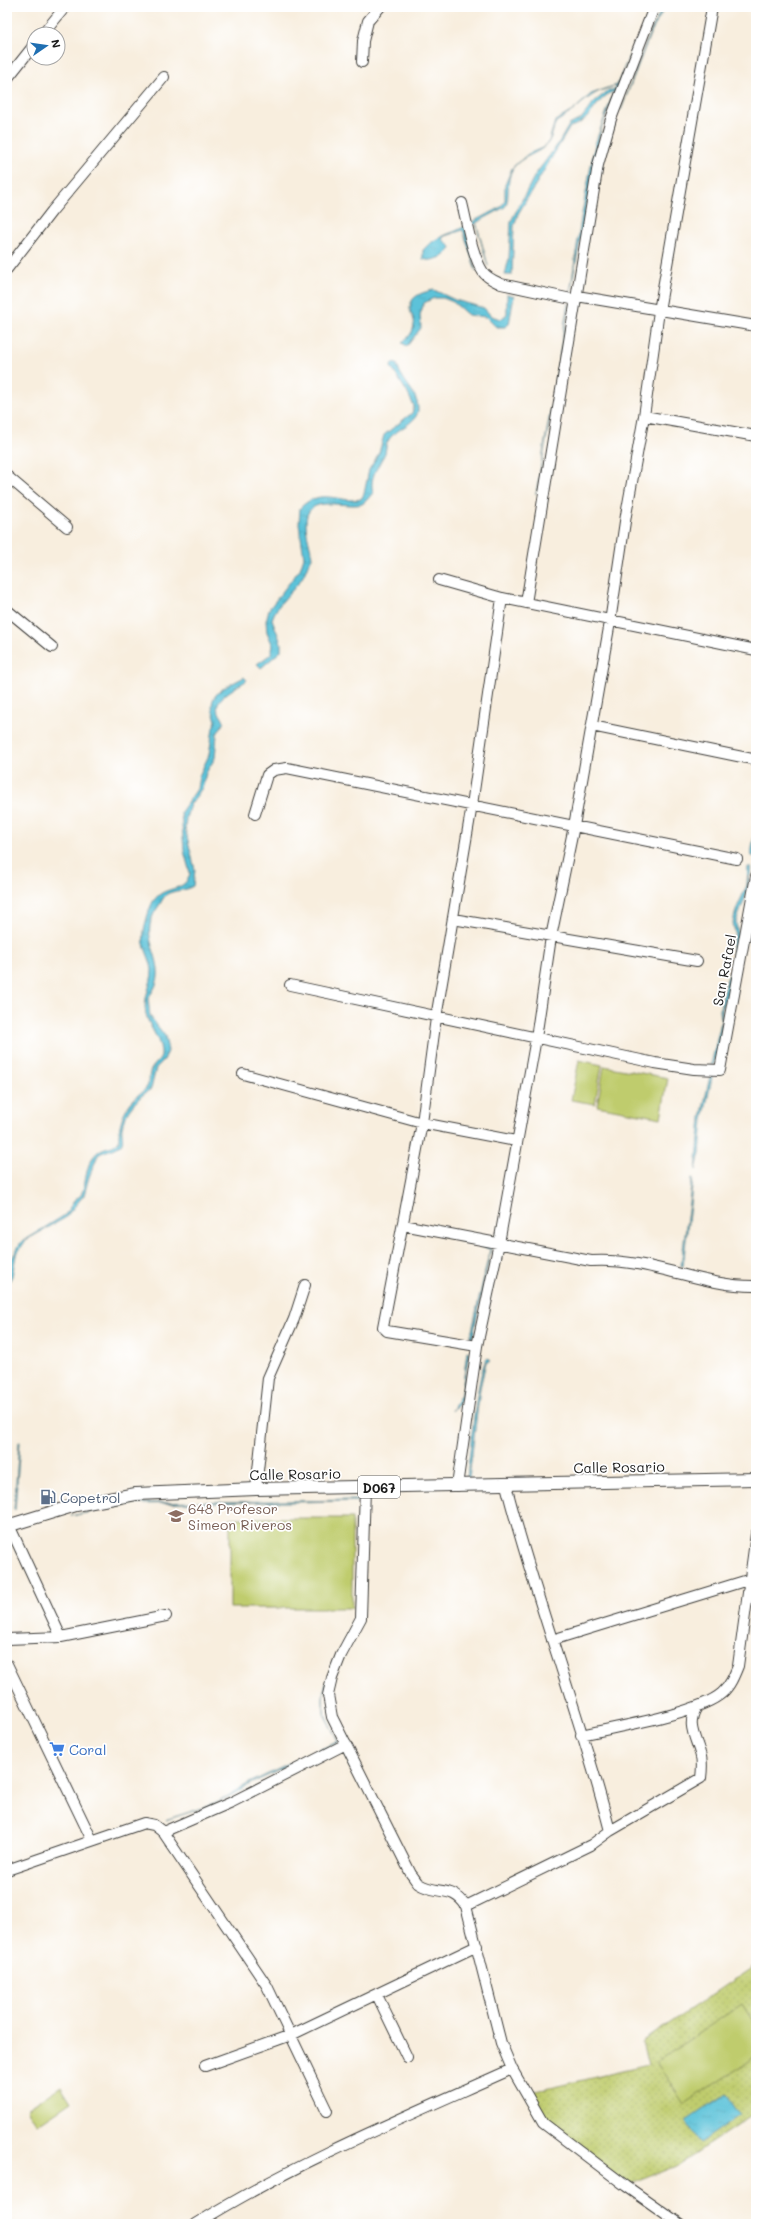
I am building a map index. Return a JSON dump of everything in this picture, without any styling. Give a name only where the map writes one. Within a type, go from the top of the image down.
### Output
[{"type":"main road","name":"Calle Rosario","points":[[8,1526],[76,1505],[121,1496],[176,1492],[256,1489],[756,1479]]},
{"type":"street","points":[[49,26],[64,7]]},
{"type":"street","points":[[362,62],[363,41],[368,21],[380,7]]},
{"type":"street","points":[[526,604],[598,165],[611,118],[654,7]]},
{"type":"street","points":[[457,1486],[477,1346],[499,1243],[516,1141],[536,1038],[552,937],[592,726],[610,622],[626,515],[644,416],[659,311],[712,7]]},
{"type":"street","points":[[7,79],[26,55]]},
{"type":"street","points":[[7,269],[52,211],[164,77]]},
{"type":"street","points":[[462,203],[478,262],[484,273],[501,284],[576,298],[756,326]]},
{"type":"street","points":[[644,416],[756,436]]},
{"type":"street","points":[[7,476],[66,527]]},
{"type":"street","points":[[439,580],[526,604],[756,650]]},
{"type":"street","points":[[477,1346],[384,1329],[422,1123],[436,1018],[472,805],[502,598]]},
{"type":"street","points":[[7,610],[52,647]]},
{"type":"street","points":[[592,726],[752,759]]},
{"type":"street","points":[[255,814],[267,775],[274,770],[287,768],[737,859]]},
{"type":"street","name":"San Rafael","points":[[536,1038],[655,1063],[694,1069],[720,1070],[756,876]]},
{"type":"street","points":[[453,919],[696,961]]},
{"type":"street","points":[[290,985],[436,1018],[536,1038]]},
{"type":"street","points":[[243,1074],[422,1123],[516,1141]]},
{"type":"street","points":[[403,1225],[591,1261],[608,1260],[639,1263],[723,1283],[756,1286]]},
{"type":"street","points":[[256,1489],[268,1378],[294,1318],[305,1285]]},
{"type":"street","points":[[506,1485],[581,1735],[600,1792],[610,1831]]},
{"type":"street","points":[[365,1488],[361,1618],[341,1655],[328,1695],[332,1717],[405,1865],[411,1874],[422,1885],[456,1895],[462,1899],[466,1906],[495,2022],[512,2069],[543,2123],[626,2186],[680,2224]]},
{"type":"street","points":[[8,1526],[61,1637]]},
{"type":"street","points":[[581,1735],[697,1707],[722,1693],[735,1674],[738,1666],[756,1534]]},
{"type":"street","points":[[552,1640],[751,1579]]},
{"type":"street","points":[[7,1638],[61,1637],[166,1616]]},
{"type":"street","points":[[7,1664],[92,1840]]},
{"type":"street","points":[[466,1906],[590,1845],[610,1831],[701,1778],[702,1758],[691,1725],[692,1714],[697,1707]]},
{"type":"street","points":[[163,1832],[232,1802],[346,1744]]},
{"type":"street","points":[[7,1870],[144,1823],[154,1825],[163,1832],[266,1986],[327,2111]]},
{"type":"street","points":[[205,2066],[291,2035],[477,1946]]},
{"type":"street","points":[[377,1995],[407,2057]]},
{"type":"street","points":[[196,2224],[247,2192],[307,2161],[512,2069]]},
{"type":"green space","points":[[579,1060],[602,1065],[595,1104],[571,1100]]},
{"type":"green space","points":[[604,1066],[668,1078],[661,1118],[597,1106]]},
{"type":"green space","points":[[230,1518],[352,1518],[352,1608],[230,1608]]},
{"type":"green space","points":[[756,1965],[756,2113],[676,2166],[628,2185],[548,2121],[532,2092],[648,2065],[642,2042]]},
{"type":"green space","points":[[742,2004],[756,2026],[756,2056],[684,2104],[656,2062]]},
{"type":"green space","points":[[61,2086],[71,2102],[37,2125],[27,2109]]},
{"type":"water","points":[[663,7],[665,7],[650,34],[621,110],[649,34]]},
{"type":"water","points":[[631,51],[601,129],[570,294],[581,219],[595,144],[614,91],[601,100],[584,120],[570,127],[518,214],[514,226],[512,275],[505,275],[509,258],[511,221],[535,175],[558,144],[569,125],[581,119],[594,102],[608,91],[615,89],[616,86],[611,87],[617,85]]},
{"type":"water","points":[[601,91],[592,96],[578,106],[591,94]]},
{"type":"water","points":[[572,111],[556,122],[549,142],[544,147],[549,141],[555,121]]},
{"type":"water","points":[[544,147],[524,159],[520,161],[528,154]]},
{"type":"water","points":[[515,165],[509,178],[508,198],[505,207],[473,225],[472,222],[501,207],[505,200],[505,185],[512,168]]},
{"type":"water","points":[[465,226],[476,271],[463,230],[445,236],[442,239],[451,247],[450,250],[443,256],[430,260],[423,259],[423,250],[433,241]]},
{"type":"water","points":[[434,290],[455,300],[484,308],[491,316],[501,319],[507,314],[507,294],[514,296],[509,324],[505,327],[496,327],[486,317],[468,315],[453,302],[443,298],[434,298],[424,303],[420,315],[421,328],[407,346],[402,343],[413,330],[414,320],[410,309],[411,303],[415,297]]},
{"type":"water","points":[[568,303],[569,304],[553,395]]},
{"type":"water","points":[[392,363],[397,364],[401,375],[415,396],[418,408],[415,418],[388,441],[385,453],[373,477],[373,493],[365,502],[355,505],[319,505],[312,508],[307,514],[306,528],[312,558],[302,578],[274,613],[272,619],[281,643],[281,651],[261,668],[257,664],[271,654],[273,646],[267,632],[266,621],[269,609],[300,569],[304,557],[299,524],[300,508],[316,498],[330,497],[353,500],[361,499],[364,494],[369,470],[379,453],[384,435],[412,413],[414,406],[391,367]]},
{"type":"water","points":[[551,407],[552,407],[536,494]]},
{"type":"water","points":[[244,677],[247,680],[223,697],[217,706],[224,722],[217,734],[215,758],[206,773],[202,788],[190,805],[186,818],[185,828],[195,870],[193,886],[167,894],[163,898],[151,920],[151,942],[157,963],[158,974],[156,985],[148,998],[150,1016],[165,1036],[168,1051],[164,1060],[156,1068],[151,1089],[137,1100],[126,1116],[122,1127],[123,1139],[121,1143],[118,1147],[98,1155],[89,1177],[84,1195],[65,1218],[26,1240],[16,1255],[12,1276],[7,1286],[10,1262],[21,1242],[65,1215],[74,1201],[81,1195],[91,1161],[99,1151],[115,1145],[119,1141],[119,1129],[124,1113],[136,1097],[147,1086],[151,1070],[161,1056],[158,1040],[148,1019],[145,1008],[152,970],[144,944],[145,928],[153,901],[158,895],[183,885],[190,873],[184,851],[181,812],[197,789],[199,776],[209,755],[213,728],[216,721],[212,708],[213,700],[215,696],[224,688]]},
{"type":"water","points":[[756,823],[754,857],[751,855]]},
{"type":"water","points":[[748,867],[751,867],[747,893],[736,922],[738,934],[736,967],[730,977],[727,994],[722,1008],[722,1024],[718,1053],[713,1065],[711,1065],[721,1022],[720,1009],[727,979],[734,961],[732,946],[735,933],[733,923],[736,910],[747,885]]},
{"type":"water","points":[[710,1076],[712,1077],[703,1120],[700,1153],[696,1170],[701,1118]]},
{"type":"water","points":[[692,1178],[683,1266],[681,1266]]},
{"type":"water","points":[[458,1240],[488,1246],[491,1248],[472,1341],[470,1340],[490,1249]]},
{"type":"water","points":[[467,1351],[469,1352],[462,1397],[459,1404],[452,1411],[462,1392]]},
{"type":"water","points":[[488,1358],[491,1361],[486,1362],[480,1388],[469,1478],[467,1478],[477,1394],[484,1364]]},
{"type":"water","points":[[20,1442],[15,1510],[14,1509]]},
{"type":"water","points":[[361,1501],[130,1504],[71,1516],[130,1503]]},
{"type":"water","points":[[351,1630],[340,1650],[323,1695],[335,1660],[340,1649]]},
{"type":"water","points":[[324,1709],[329,1723],[339,1742],[250,1784],[220,1801],[249,1783],[338,1741],[324,1714]]},
{"type":"water","points":[[220,1801],[215,1804],[165,1820],[198,1809]]},
{"type":"water","points":[[726,2094],[740,2115],[700,2143],[686,2121]]},
{"type":"place","name":"Copetrol","points":[[48,1497]]},
{"type":"place","name":"648 Profesor Simeon Riveros","points":[[176,1516]]},
{"type":"place","name":"Coral","points":[[57,1749]]}]
